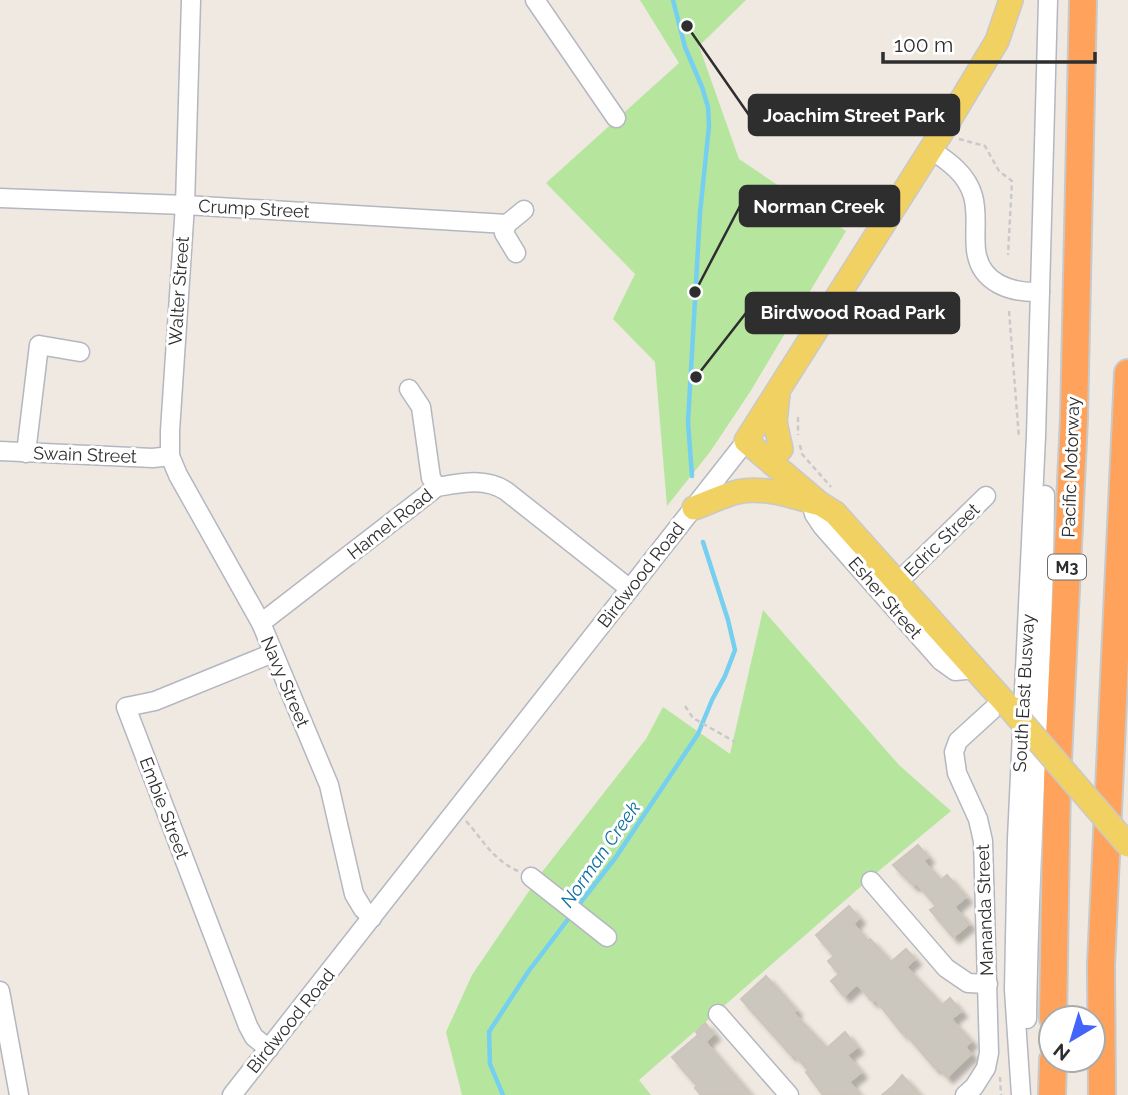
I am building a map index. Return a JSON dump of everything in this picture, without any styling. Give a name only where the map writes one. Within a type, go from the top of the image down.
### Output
[{"type":"highway","name":"Pacific Motorway","points":[[1054,1004],[1056,780],[1073,418],[1083,0]]},
{"type":"highway","points":[[1102,1095],[1101,965],[1128,373]]},
{"type":"highway","points":[[1052,1095],[1053,1074]]},
{"type":"main road","points":[[750,434],[997,41],[1011,0]]},
{"type":"main road","points":[[1005,22],[1018,0]]},
{"type":"main road","points":[[779,389],[775,422],[782,449]]},
{"type":"main road","name":"Esher Street","points":[[750,434],[782,449],[826,495],[822,506]]},
{"type":"main road","name":"Esher Street","points":[[750,434],[897,583],[976,669],[1128,845]]},
{"type":"main road","points":[[694,508],[717,490],[759,491],[822,506]]},
{"type":"street","name":"Walter Street","points":[[170,456],[184,205],[191,0]]},
{"type":"street","points":[[535,0],[616,118]]},
{"type":"street","name":"South East Busway","points":[[1023,1095],[1031,853],[1045,585],[1045,436],[1040,292],[1047,8]]},
{"type":"street","points":[[930,149],[951,163],[970,188],[975,208],[976,250],[983,269],[1003,288],[1040,292]]},
{"type":"street","name":"Crump Street","points":[[0,198],[184,205],[507,224]]},
{"type":"street","points":[[516,253],[504,233],[507,224],[524,210]]},
{"type":"street","points":[[26,453],[39,345],[80,352]]},
{"type":"street","points":[[410,389],[421,407],[431,478],[437,487]]},
{"type":"street","points":[[717,490],[750,434]]},
{"type":"street","name":"Swain Street","points":[[0,451],[153,458],[170,456]]},
{"type":"street","name":"Navy Street","points":[[170,456],[261,623],[329,785],[354,894],[372,918]]},
{"type":"street","name":"Hamel Road","points":[[261,623],[437,487],[473,482],[498,486],[630,589]]},
{"type":"street","name":"Edric Street","points":[[897,583],[986,496]]},
{"type":"street","name":"Esher Street","points":[[822,506],[814,514],[822,526],[941,661],[955,671],[976,669]]},
{"type":"street","name":"Birdwood Road","points":[[232,1095],[694,508]]},
{"type":"street","name":"Embie Street","points":[[269,1049],[254,1037],[248,1026],[126,706],[155,701],[273,653]]},
{"type":"street","name":"Mananda Street","points":[[965,1095],[986,1069],[989,1053],[984,841],[978,819],[954,762],[958,741],[1005,703]]},
{"type":"street","points":[[531,877],[607,937]]},
{"type":"street","points":[[871,881],[946,968],[968,983],[988,984]]},
{"type":"street","points":[[0,991],[19,1095]]},
{"type":"street","points":[[718,1014],[789,1095]]},
{"type":"path","points":[[944,128],[960,139],[985,146],[999,171],[1012,181],[1008,256]]},
{"type":"path","points":[[685,706],[693,718],[735,742]]},
{"type":"path","points":[[456,811],[504,865],[531,877]]},
{"type":"green space","points":[[640,0],[746,0],[699,46],[739,159],[846,231],[750,392],[710,452],[667,506],[655,362],[613,319],[635,274],[546,183],[679,63]]},
{"type":"green space","points":[[763,610],[899,765],[951,811],[639,1080],[651,1095],[462,1095],[446,1032],[472,975],[542,872],[646,739],[663,707],[730,754]]},
{"type":"building","points":[[918,845],[928,857],[923,861],[941,880],[947,875],[966,897],[954,907],[969,924],[953,937],[930,910],[936,906],[920,887],[915,883],[913,885],[893,865]]},
{"type":"building","points":[[849,906],[859,918],[853,924],[868,941],[870,939],[891,962],[906,949],[915,959],[906,967],[942,1005],[950,998],[961,1011],[951,1019],[971,1041],[965,1047],[971,1054],[947,1077],[937,1066],[935,1068],[904,1032],[902,1033],[875,999],[872,1001],[857,984],[844,996],[831,981],[839,974],[828,961],[834,956],[816,935]]},
{"type":"building","points":[[766,976],[796,1010],[793,1013],[827,1048],[845,1032],[857,1047],[847,1055],[861,1072],[849,1082],[860,1095],[823,1095],[806,1072],[808,1070],[741,999]]},
{"type":"building","points":[[705,1023],[714,1034],[706,1041],[707,1044],[751,1095],[701,1095],[695,1088],[697,1086],[672,1057],[698,1035],[696,1032]]},
{"type":"building","points":[[902,1075],[920,1095],[882,1095],[893,1086]]},
{"type":"waterway","name":"Norman Creek","points":[[673,0],[685,47],[708,107],[709,126],[700,213],[688,422],[692,476]]},
{"type":"waterway","name":"Norman Creek","points":[[577,907],[616,857],[698,734],[735,650],[703,542]]},
{"type":"waterway","name":"Norman Creek","points":[[503,1095],[490,1064],[489,1032],[528,972],[572,914]]},
{"type":"place","name":"Joachim Street Park","points":[[687,26]]},
{"type":"place","name":"Norman Creek","points":[[695,292]]},
{"type":"place","name":"Birdwood Road Park","points":[[696,377]]}]
